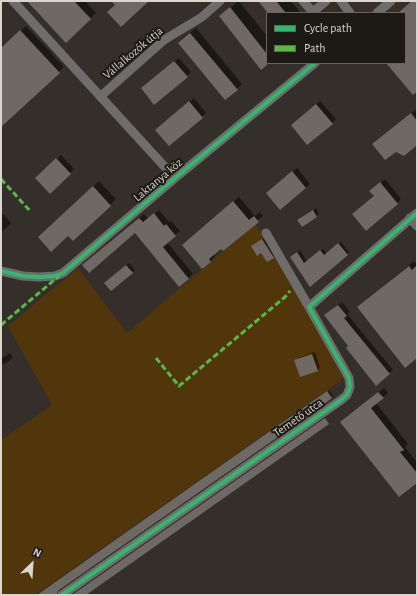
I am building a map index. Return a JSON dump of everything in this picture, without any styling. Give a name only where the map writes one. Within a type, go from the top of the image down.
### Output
[{"type":"street","name":"Vállalkozók útja","points":[[12,1],[175,178]]},
{"type":"street","name":"Vállalkozók útja","points":[[101,96],[164,40],[202,17],[220,1]]},
{"type":"street","points":[[303,1],[313,12],[326,1]]},
{"type":"street","points":[[341,1],[349,12]]},
{"type":"street","points":[[377,12],[391,1]]},
{"type":"street","name":"Laktanya köz","points":[[1,271],[23,276],[39,277],[55,276],[63,273],[175,178],[314,64]]},
{"type":"street","points":[[309,307],[414,215],[417,226]]},
{"type":"street","name":"Temető utca","points":[[62,595],[346,395],[350,387],[349,378],[266,233]]},
{"type":"shaded area","points":[[255,224],[303,301],[343,379],[35,595],[1,595],[1,440],[52,405],[8,326],[78,268],[127,333]]},
{"type":"building","points":[[27,1],[74,1],[91,19],[66,43]]},
{"type":"building","points":[[111,1],[149,1],[121,27],[107,12],[115,5]]},
{"type":"building","points":[[258,1],[276,1],[285,12],[267,12]]},
{"type":"building","points":[[412,1],[417,1],[417,92],[413,95],[387,64],[406,64],[406,12],[399,12]]},
{"type":"building","points":[[230,7],[266,53],[267,65],[261,70],[219,16]]},
{"type":"building","points":[[20,30],[60,73],[1,127],[1,48]]},
{"type":"building","points":[[190,33],[238,90],[225,100],[178,43]]},
{"type":"building","points":[[174,61],[188,77],[154,105],[141,88]]},
{"type":"building","points":[[189,101],[203,118],[169,146],[155,130]]},
{"type":"building","points":[[316,104],[333,124],[307,145],[291,125]]},
{"type":"building","points":[[411,113],[417,121],[417,145],[404,156],[396,152],[385,160],[372,144]]},
{"type":"building","points":[[56,158],[71,174],[50,194],[35,178]]},
{"type":"building","points":[[292,171],[306,188],[280,210],[266,193]]},
{"type":"building","points":[[380,182],[398,204],[366,231],[352,214],[374,196],[369,191]]},
{"type":"building","points":[[93,186],[111,206],[73,241],[68,236],[51,252],[38,237]]},
{"type":"building","points":[[233,201],[249,220],[254,216],[259,222],[223,251],[221,249],[209,259],[211,262],[202,269],[182,245]]},
{"type":"building","points":[[313,210],[317,217],[302,227],[297,220]]},
{"type":"building","points":[[154,213],[164,226],[166,224],[176,236],[163,247],[189,279],[179,287],[135,233],[89,273],[82,265],[139,218],[143,222]]},
{"type":"building","points":[[262,239],[274,258],[267,262],[261,253],[257,256],[251,246]]},
{"type":"building","points":[[338,243],[348,255],[310,287],[290,257],[297,252],[304,263],[320,250],[324,255]]},
{"type":"building","points":[[126,265],[133,273],[111,291],[104,283]]},
{"type":"building","points":[[417,265],[417,358],[405,368],[357,307],[409,266],[412,270]]},
{"type":"building","points":[[338,305],[347,316],[344,318],[390,374],[376,386],[346,348],[348,346],[324,315]]},
{"type":"building","points":[[312,354],[318,371],[300,377],[294,360]]},
{"type":"building","points":[[327,391],[332,398],[318,409],[59,590],[56,595],[37,595]]},
{"type":"building","points":[[378,392],[384,398],[371,408],[404,450],[400,452],[417,473],[417,483],[399,497],[340,422]]},
{"type":"building","points":[[325,418],[329,424],[86,595],[72,595]]},
{"type":"marked path","points":[[1,179],[31,212]]},
{"type":"marked path","points":[[1,325],[59,276]]},
{"type":"marked path","points":[[156,358],[179,386],[285,297],[290,291]]},
{"type":"cycle path","points":[[1,271],[23,276],[39,277],[55,276],[63,273],[175,178],[314,64]]},
{"type":"cycle path","points":[[62,595],[347,395],[350,387],[349,378],[309,307],[417,213]]}]
